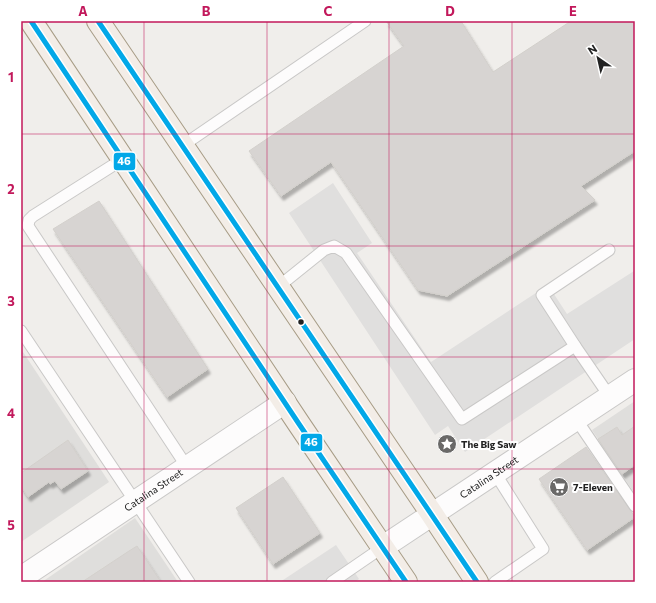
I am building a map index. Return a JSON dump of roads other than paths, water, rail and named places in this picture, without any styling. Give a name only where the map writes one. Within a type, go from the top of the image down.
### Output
[{"type":"main road","points":[[32,21],[406,582]]},
{"type":"main road","points":[[98,21],[477,582]]},
{"type":"street","name":"Catalina Street","points":[[383,547],[635,380]]},
{"type":"street","name":"Catalina Street","points":[[21,578],[285,402]]},
{"type":"lane","points":[[182,146],[365,21]]},
{"type":"lane","points":[[123,159],[33,216],[29,220],[28,226],[187,467]]},
{"type":"lane","points":[[278,287],[324,250],[334,246],[346,253],[462,419],[575,346]]},
{"type":"lane","points":[[609,250],[542,295],[610,397]]},
{"type":"lane","points":[[21,331],[189,582]]},
{"type":"lane","points":[[576,419],[635,506]]},
{"type":"lane","points":[[495,473],[543,549],[495,582]]},
{"type":"lane","points":[[332,582],[383,547]]},
{"type":"place","name":"The Big Saw","points":[[447,444]]},
{"type":"place","name":"7-Eleven","points":[[559,487]]}]
